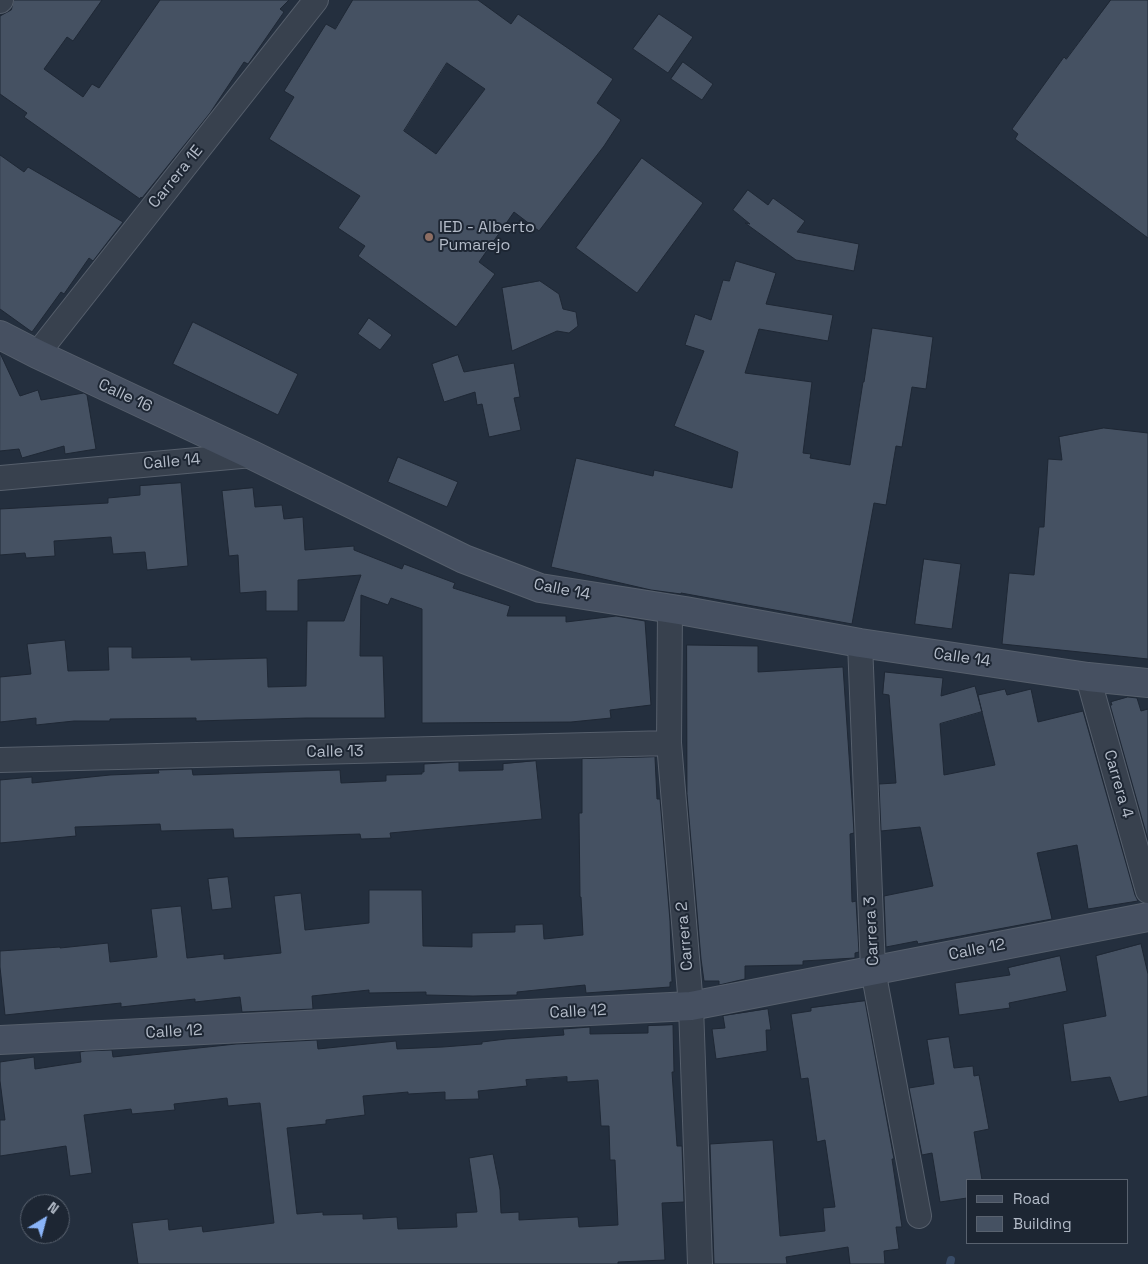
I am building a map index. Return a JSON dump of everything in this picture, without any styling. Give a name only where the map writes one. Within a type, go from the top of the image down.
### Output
[{"type":"street","name":"Carrera 1E","points":[[36,354],[316,0]]},
{"type":"street","name":"Calle 16","points":[[0,335],[36,354],[252,455]]},
{"type":"street","name":"Calle 14","points":[[0,478],[252,455],[464,559],[540,588],[860,643],[1088,677],[1148,683]]},
{"type":"street","name":"Carrera 2","points":[[670,609],[669,743],[691,1006],[700,1264]]},
{"type":"street","name":"Carrera 3","points":[[860,643],[873,970],[919,1216]]},
{"type":"street","name":"Carrera 4","points":[[1088,677],[1148,891]]},
{"type":"street","name":"Calle 13","points":[[0,760],[669,743]]},
{"type":"street","name":"Calle 12","points":[[0,1040],[691,1006],[1148,917]]},
{"type":"building","points":[[14,0],[102,0],[73,41],[67,37],[44,69],[83,97],[92,84],[99,88],[160,0],[289,0],[280,9],[284,12],[248,64],[244,62],[210,113],[140,199],[24,117],[27,113],[0,94],[0,16],[11,10]]},
{"type":"building","points":[[353,0],[478,0],[511,24],[518,14],[613,79],[597,103],[621,120],[604,146],[539,231],[514,212],[479,262],[495,274],[456,327],[358,256],[365,246],[338,228],[360,196],[269,139],[294,97],[284,91],[326,24],[335,29]],"holes":[[[447,63],[485,89],[436,154],[404,131]]]},
{"type":"building","points":[[1111,0],[1148,0],[1148,238],[1015,139],[1018,134],[1012,129],[1064,57],[1066,59]]},
{"type":"building","points":[[659,14],[693,37],[668,73],[633,49]]},
{"type":"building","points":[[683,62],[713,84],[702,100],[671,79]]},
{"type":"building","points":[[0,155],[24,172],[28,167],[123,222],[93,261],[89,258],[64,294],[61,292],[32,332],[0,309]]},
{"type":"building","points":[[642,158],[703,203],[637,293],[576,248]]},
{"type":"building","points":[[748,190],[768,205],[773,198],[805,221],[797,232],[859,244],[854,271],[796,260],[745,223],[750,224],[733,210]]},
{"type":"building","points":[[736,261],[776,273],[766,304],[833,315],[828,341],[759,329],[745,373],[812,382],[803,453],[811,454],[810,458],[850,465],[872,328],[933,337],[926,389],[912,387],[902,447],[896,446],[886,505],[874,503],[852,624],[681,593],[651,590],[551,567],[576,458],[653,476],[654,470],[732,488],[738,452],[674,426],[704,351],[685,345],[695,314],[711,320],[723,280],[729,281]]},
{"type":"building","points":[[540,281],[559,294],[563,309],[576,312],[578,326],[569,333],[557,331],[512,351],[502,288]]},
{"type":"building","points":[[369,318],[392,335],[380,350],[358,334]]},
{"type":"building","points":[[193,322],[298,374],[278,415],[173,364]]},
{"type":"building","points":[[0,353],[20,396],[38,390],[41,400],[84,393],[87,395],[96,449],[65,454],[64,446],[22,458],[19,449],[0,451]]},
{"type":"building","points":[[458,355],[464,372],[514,363],[520,397],[514,398],[521,430],[489,437],[482,404],[477,405],[475,392],[444,402],[432,364]]},
{"type":"building","points":[[1104,428],[1148,433],[1148,659],[1002,644],[1009,573],[1034,575],[1039,527],[1044,527],[1048,459],[1062,460],[1059,437]]},
{"type":"building","points":[[398,457],[458,482],[447,507],[388,482]]},
{"type":"building","points":[[181,483],[188,566],[147,570],[145,552],[113,554],[111,537],[54,541],[55,556],[26,558],[25,553],[0,555],[0,509],[108,503],[108,498],[140,495],[140,486]]},
{"type":"building","points":[[253,488],[255,507],[282,505],[284,519],[303,517],[305,550],[354,546],[354,550],[402,569],[404,564],[455,583],[453,588],[510,606],[507,616],[566,616],[566,622],[616,616],[645,621],[651,705],[610,710],[611,718],[571,722],[422,723],[422,609],[391,598],[388,605],[361,595],[360,656],[383,656],[385,718],[196,721],[196,718],[110,719],[110,721],[74,721],[36,725],[36,718],[0,722],[0,677],[31,674],[27,644],[65,640],[68,671],[109,670],[108,647],[132,647],[132,658],[191,657],[191,660],[267,658],[268,687],[306,686],[307,621],[344,621],[361,575],[298,580],[298,611],[266,611],[266,591],[240,593],[238,555],[229,556],[222,491]]},
{"type":"building","points":[[924,559],[961,564],[952,629],[915,624]]},
{"type":"building","points":[[687,645],[758,646],[758,672],[843,667],[854,833],[850,834],[852,902],[856,901],[859,952],[855,953],[855,958],[803,961],[803,965],[745,966],[745,979],[719,985],[719,981],[704,981],[687,794]]},
{"type":"building","points":[[885,672],[943,678],[941,696],[975,686],[982,712],[978,695],[1005,689],[1007,695],[1031,689],[1038,722],[1083,711],[1138,901],[1088,909],[1077,845],[1037,853],[1052,919],[918,944],[917,941],[886,947],[884,896],[933,886],[920,827],[881,831],[879,784],[896,783],[889,695],[883,694]],"holes":[[[982,712],[995,765],[944,775],[940,724]]]},
{"type":"building","points":[[1128,697],[1137,698],[1141,711],[1148,709],[1148,840],[1110,705],[1112,705],[1111,702]]},
{"type":"building","points":[[655,757],[657,799],[660,799],[670,921],[672,982],[670,982],[670,987],[586,993],[585,985],[517,992],[517,995],[473,996],[426,995],[426,992],[369,993],[369,990],[312,996],[313,1009],[242,1012],[240,997],[195,1002],[195,999],[121,1007],[121,1003],[5,1015],[0,951],[108,943],[110,962],[157,957],[151,909],[181,906],[187,958],[224,954],[224,959],[281,953],[274,896],[301,893],[305,930],[369,923],[369,890],[422,890],[423,946],[472,947],[472,933],[515,932],[515,925],[543,924],[544,939],[583,935],[580,897],[579,813],[582,813],[582,759]]},
{"type":"building","points":[[536,761],[542,819],[390,833],[391,838],[361,839],[360,834],[234,838],[233,829],[161,831],[160,824],[75,827],[76,836],[0,843],[0,780],[32,777],[32,783],[110,775],[159,773],[158,770],[192,769],[193,775],[340,770],[341,783],[386,781],[386,775],[422,774],[424,772],[424,764],[459,762],[459,771],[503,770],[503,764]]},
{"type":"building","points":[[228,877],[232,908],[212,910],[208,879]]},
{"type":"building","points":[[1141,944],[1148,974],[1148,1096],[1119,1102],[1110,1077],[1071,1082],[1063,1024],[1106,1016],[1096,956]]},
{"type":"building","points":[[1060,956],[1067,991],[1009,1003],[1010,1008],[959,1015],[955,983],[1010,975],[1008,968]]},
{"type":"building","points":[[865,1001],[894,1159],[892,1159],[902,1227],[896,1227],[899,1249],[884,1251],[885,1264],[850,1264],[848,1247],[786,1257],[787,1264],[714,1264],[710,1144],[773,1140],[780,1236],[825,1231],[823,1208],[835,1207],[825,1140],[817,1142],[808,1078],[801,1079],[791,1014],[811,1011],[811,1008]]},
{"type":"building","points":[[768,1009],[771,1030],[766,1030],[767,1051],[716,1059],[712,1029],[725,1028],[723,1016]]},
{"type":"building","points":[[673,1025],[674,1072],[672,1072],[677,1146],[682,1146],[684,1202],[662,1203],[665,1260],[618,1262],[618,1264],[138,1264],[132,1223],[168,1219],[169,1230],[202,1226],[203,1232],[274,1223],[260,1103],[228,1106],[227,1098],[174,1104],[175,1110],[132,1114],[131,1109],[84,1115],[92,1173],[70,1176],[66,1146],[0,1156],[0,1120],[5,1120],[0,1081],[0,1062],[34,1057],[35,1069],[81,1062],[80,1052],[85,1051],[112,1050],[113,1057],[236,1044],[317,1040],[318,1049],[396,1041],[397,1049],[443,1047],[482,1044],[482,1042],[506,1039],[564,1035],[563,1029],[590,1027],[590,1034],[648,1033],[648,1026]],"holes":[[[567,1077],[567,1082],[598,1080],[601,1126],[609,1126],[610,1160],[615,1160],[618,1225],[579,1227],[578,1217],[519,1220],[519,1212],[501,1213],[500,1190],[493,1154],[469,1158],[477,1212],[456,1213],[457,1227],[398,1229],[397,1217],[363,1219],[363,1214],[323,1215],[323,1212],[297,1214],[287,1128],[326,1124],[326,1120],[365,1115],[363,1096],[408,1092],[408,1094],[445,1092],[445,1100],[479,1099],[478,1091],[527,1086],[526,1080]]]},
{"type":"building","points":[[949,1037],[954,1068],[973,1066],[974,1076],[979,1075],[989,1129],[974,1132],[982,1179],[966,1179],[966,1198],[940,1202],[932,1153],[922,1155],[909,1088],[934,1084],[927,1040]]},
{"type":"waterway","points":[[950,1264],[951,1260]]},
{"type":"place","name":"IED - Alberto Pumarejo","points":[[429,237]]}]
